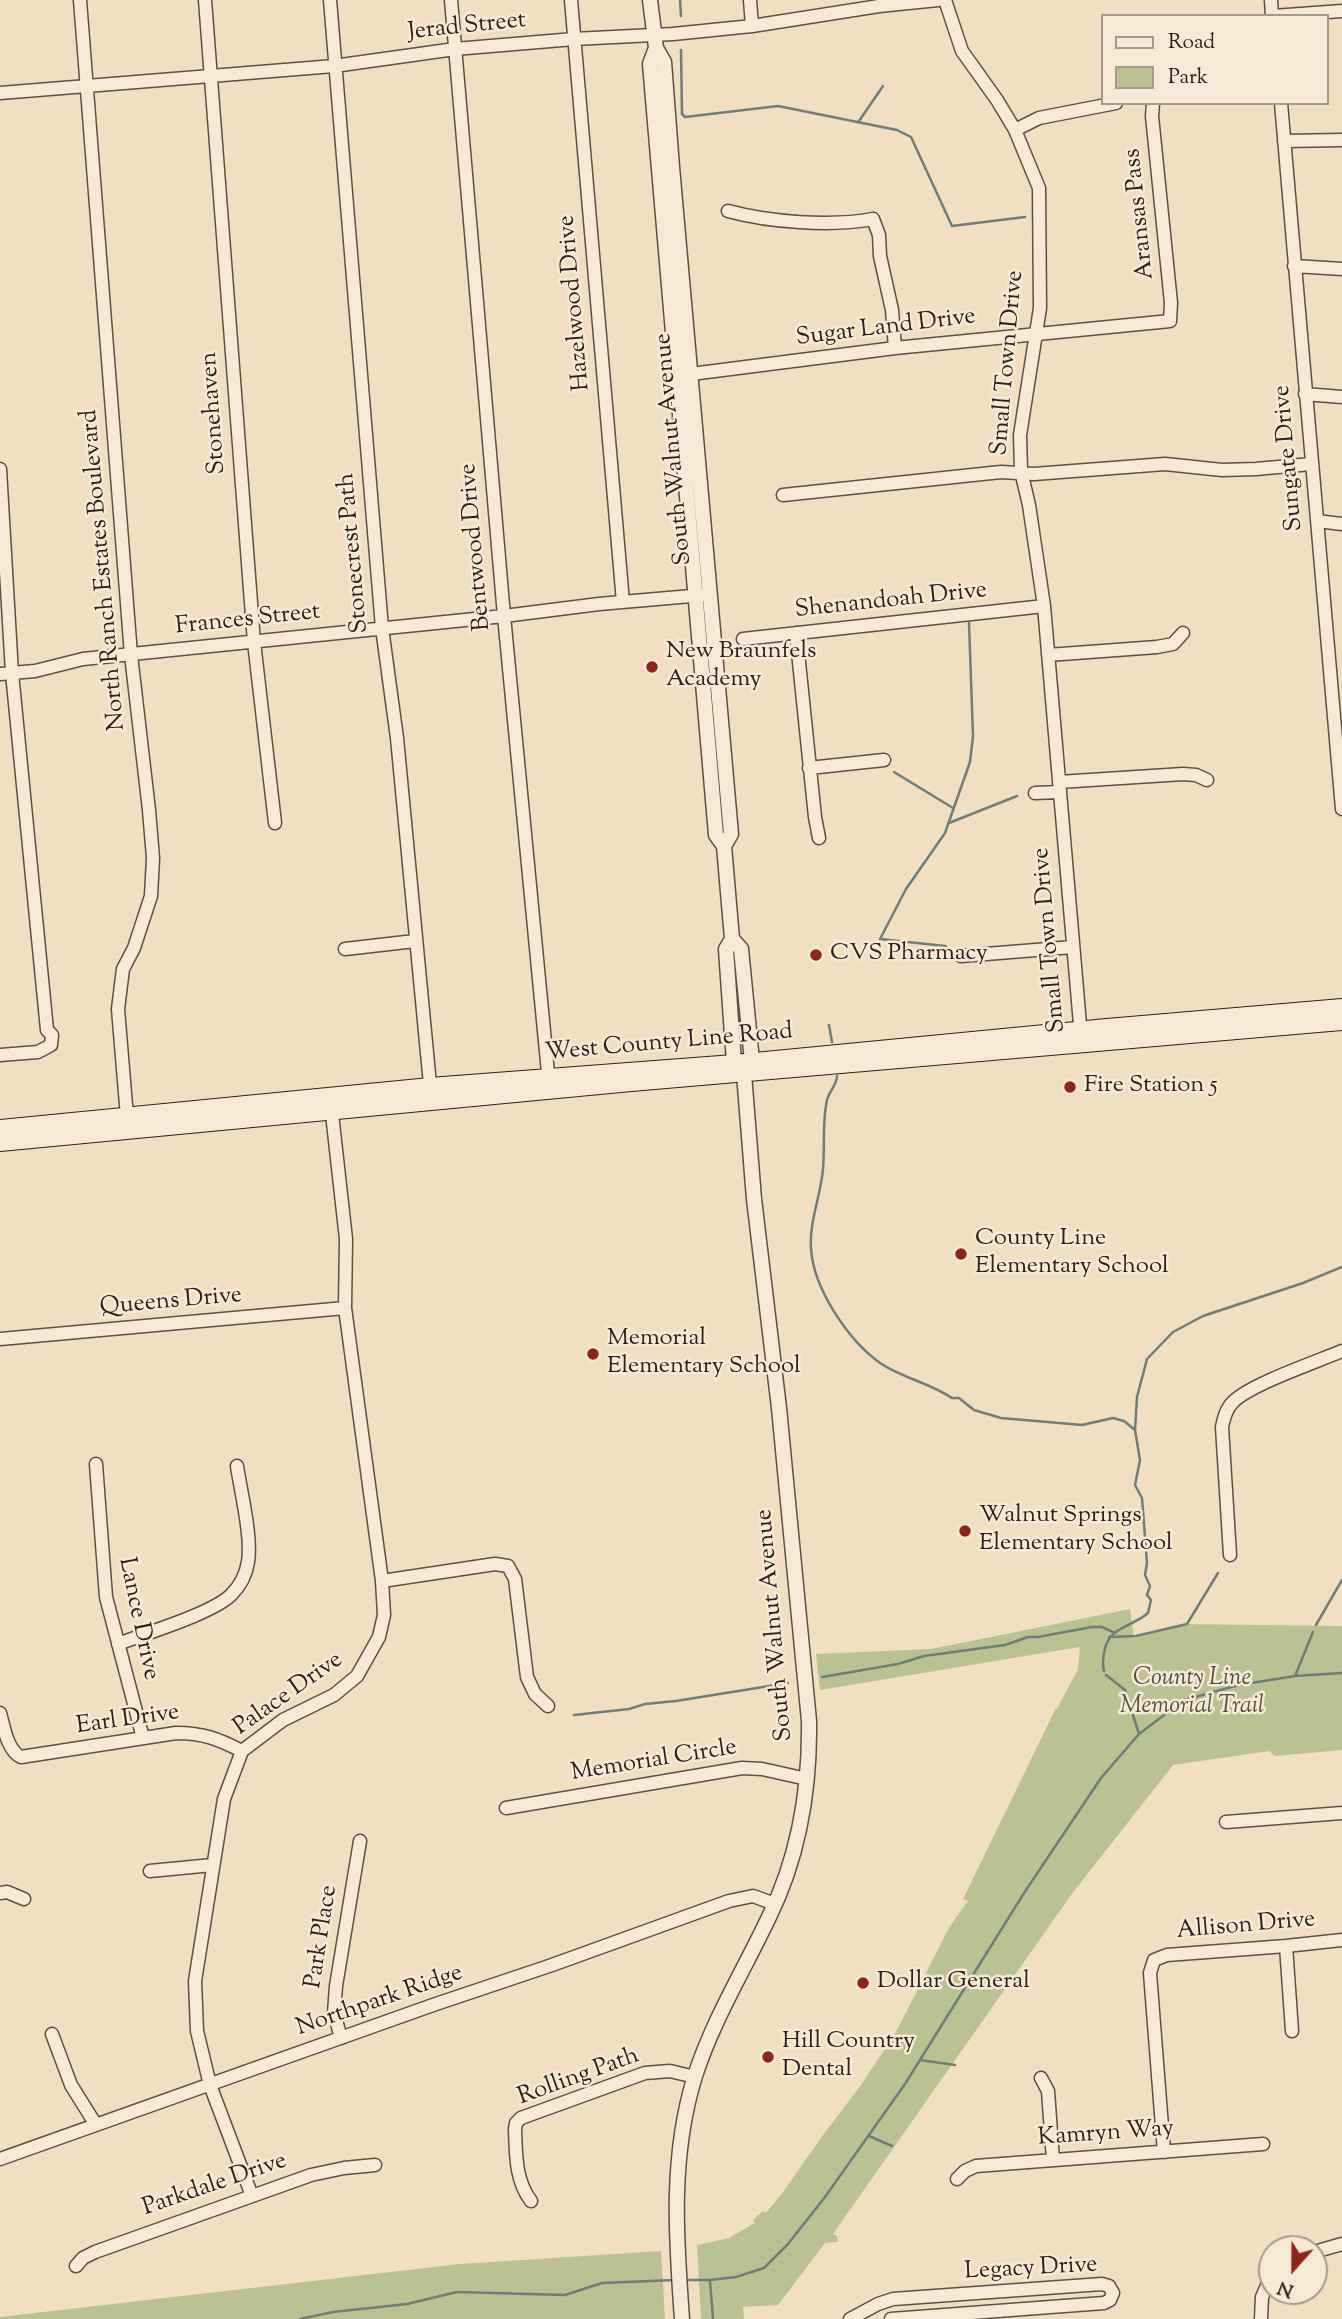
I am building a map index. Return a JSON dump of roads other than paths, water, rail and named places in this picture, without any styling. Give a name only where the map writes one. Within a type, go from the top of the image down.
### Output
[{"type":"main road","name":"West County Line Road","points":[[0,1143],[129,1124],[1081,1036],[1342,1007]]},
{"type":"main road","name":"West County Line Road","points":[[1081,1036],[1342,1022]]},
{"type":"main road","name":"West County Line Road","points":[[0,1128],[129,1124]]},
{"type":"street","name":"North Ranch Estates Boulevard","points":[[80,0],[131,655],[149,810],[153,872],[149,908],[123,969],[118,1009],[129,1124]]},
{"type":"street","name":"Stonehaven","points":[[205,0],[254,642],[275,822]]},
{"type":"street","name":"Stonecrest Path","points":[[330,0],[382,628],[397,738],[431,1094]]},
{"type":"street","name":"Bentwood Drive","points":[[451,0],[504,616],[549,1084]]},
{"type":"street","name":"Hazelwood Drive","points":[[571,0],[622,602]]},
{"type":"street","name":"South Walnut Avenue","points":[[650,0],[655,41],[664,62],[671,167],[731,834],[724,846]]},
{"type":"street","points":[[750,0],[752,26]]},
{"type":"street","name":"Jerad Street","points":[[0,93],[334,66],[455,49],[574,39],[655,41],[879,3],[938,0]]},
{"type":"street","name":"Small Town Drive","points":[[945,0],[962,51],[1015,130],[1039,188],[1040,308],[1020,435],[1021,473],[1029,505],[1044,606],[1081,1036]]},
{"type":"street","points":[[1301,14],[1342,11]]},
{"type":"street","name":"South Walnut Avenue","points":[[655,41],[650,64],[716,835],[724,846],[732,939],[741,948],[743,1066],[754,1199],[779,1408],[809,1721],[807,1779],[799,1830],[775,1904],[715,2025],[695,2077],[686,2110],[677,2166],[675,2206],[682,2314]]},
{"type":"street","points":[[1015,130],[1039,118],[1106,105]]},
{"type":"street","name":"Aransas Pass","points":[[1153,105],[1171,303],[1170,321]]},
{"type":"street","name":"Sungate Drive","points":[[1281,105],[1311,464],[1335,656],[1342,809]]},
{"type":"street","points":[[1284,141],[1342,140]]},
{"type":"street","points":[[728,211],[758,219],[851,223],[873,219],[879,235],[880,256],[892,310],[895,348]]},
{"type":"street","points":[[1294,266],[1342,269]]},
{"type":"street","name":"Sugar Land Drive","points":[[691,374],[895,348],[1170,321]]},
{"type":"street","points":[[1306,394],[1342,397]]},
{"type":"street","points":[[783,495],[1001,472],[1165,464],[1222,470],[1311,464]]},
{"type":"street","points":[[0,469],[6,674],[47,1030],[52,1035],[51,1045],[38,1052],[0,1055]]},
{"type":"street","points":[[1317,522],[1342,524]]},
{"type":"street","name":"Frances Street","points":[[6,674],[35,671],[82,659],[710,595]]},
{"type":"street","name":"Shenandoah Drive","points":[[743,639],[1044,606]]},
{"type":"street","points":[[796,633],[809,768],[820,838]]},
{"type":"street","points":[[1048,655],[1165,646],[1173,644],[1183,633]]},
{"type":"street","points":[[809,768],[884,760]]},
{"type":"street","points":[[1035,793],[1059,787],[1182,774],[1196,775],[1207,780]]},
{"type":"street","points":[[345,949],[415,941]]},
{"type":"street","points":[[961,956],[1073,947]]},
{"type":"street","name":"Palace Drive","points":[[252,2196],[210,2085],[197,2031],[195,1981],[224,1798],[242,1751],[263,1733],[334,1695],[357,1676],[379,1637],[384,1615],[382,1581],[345,1308],[346,1239],[330,1104]]},
{"type":"street","name":"Queens Drive","points":[[0,1339],[345,1308]]},
{"type":"street","points":[[1230,1555],[1222,1438],[1222,1427],[1229,1407],[1251,1390],[1342,1351]]},
{"type":"street","name":"Lance Drive","points":[[96,1464],[103,1577],[109,1611],[143,1738]]},
{"type":"street","points":[[118,1644],[212,1607],[232,1594],[240,1584],[248,1560],[248,1548],[237,1466]]},
{"type":"street","points":[[382,1581],[495,1564],[509,1566],[514,1580],[527,1677],[535,1694],[548,1706]]},
{"type":"street","name":"Earl Drive","points":[[0,1713],[11,1748],[16,1755],[30,1756],[176,1733],[198,1733],[214,1737],[242,1751]]},
{"type":"street","name":"Memorial Circle","points":[[506,1808],[742,1768],[762,1769],[807,1779]]},
{"type":"street","points":[[1226,1822],[1342,1813]]},
{"type":"street","name":"Park Place","points":[[341,2038],[334,2013],[336,1986],[360,1841]]},
{"type":"street","points":[[149,1871],[212,1865]]},
{"type":"street","points":[[0,1893],[7,1892],[24,1899]]},
{"type":"street","name":"Northpark Ridge","points":[[0,2159],[729,1901],[753,1896],[775,1904]]},
{"type":"street","name":"Allison Drive","points":[[1164,2152],[1150,1973],[1154,1960],[1167,1955],[1342,1940]]},
{"type":"street","points":[[1286,1946],[1292,2031]]},
{"type":"street","points":[[52,2034],[71,2085],[96,2125]]},
{"type":"street","name":"Rolling Path","points":[[531,2201],[518,2178],[515,2129],[521,2118],[645,2073],[670,2071],[695,2077]]},
{"type":"street","points":[[1041,2078],[1049,2096],[1053,2160]]},
{"type":"street","name":"Kamryn Way","points":[[957,2179],[976,2166],[1263,2144]]},
{"type":"street","name":"Parkdale Drive","points":[[76,2266],[83,2258],[106,2247],[311,2175],[375,2165]]},
{"type":"street","name":"Legacy Drive","points":[[850,2319],[893,2299],[1102,2284],[1109,2286],[1112,2292],[1110,2300],[1104,2303],[891,2319]]},
{"type":"waterway","points":[[680,0],[681,16]]},
{"type":"waterway","points":[[681,50],[682,114],[685,117],[778,106],[897,130],[911,137],[952,226],[1025,217]]},
{"type":"waterway","points":[[859,121],[883,86]]},
{"type":"waterway","points":[[949,950],[945,946],[880,939],[906,889],[945,833],[970,762],[973,736],[969,623]]},
{"type":"waterway","points":[[894,772],[953,808]]},
{"type":"waterway","points":[[949,823],[1017,796]]},
{"type":"waterway","points":[[829,1025],[832,1042]]},
{"type":"waterway","points":[[837,1076],[825,1109],[823,1169],[811,1248],[813,1263],[825,1296],[856,1341],[880,1363],[897,1373],[952,1398],[959,1398],[974,1410],[1001,1418],[1082,1425],[1113,1418],[1124,1421],[1135,1430]]},
{"type":"waterway","points":[[1104,1671],[1104,1653],[1110,1637],[1148,1613],[1151,1600],[1147,1595],[1150,1586],[1145,1575],[1147,1563],[1142,1498],[1135,1485],[1140,1460],[1135,1430],[1137,1397],[1147,1359],[1173,1332],[1203,1316],[1303,1283],[1342,1267]]},
{"type":"waterway","points":[[1109,1637],[1136,1636],[1187,1624],[1218,1573]]},
{"type":"waterway","points":[[1316,1625],[1342,1580]]},
{"type":"waterway","points":[[822,1677],[1092,1627],[1102,1627],[1115,1633]]},
{"type":"waterway","points":[[1295,1676],[1313,1632]]},
{"type":"waterway","points":[[685,2280],[736,2277],[764,2268],[788,2244],[825,2197],[905,2084],[1024,1893],[1101,1778],[1139,1734],[1184,1700],[1239,1685],[1295,1676],[1342,1673]]},
{"type":"waterway","points":[[1106,1675],[1125,1690],[1139,1734]]},
{"type":"waterway","points":[[574,1715],[629,1709],[645,1704],[788,1683]]},
{"type":"waterway","points":[[920,2060],[955,2065]]},
{"type":"waterway","points":[[869,2136],[892,2146]]},
{"type":"waterway","points":[[300,2319],[333,2312],[407,2304],[457,2292],[565,2295],[602,2283],[675,2280]]},
{"type":"waterway","points":[[710,2281],[713,2319]]},
{"type":"place","name":"New Braunfels Academy","points":[[652,667]]},
{"type":"place","name":"CVS Pharmacy","points":[[816,955]]},
{"type":"place","name":"Fire Station 5","points":[[1070,1087]]},
{"type":"place","name":"County Line Elementary School","points":[[961,1254]]},
{"type":"place","name":"Memorial Elementary School","points":[[593,1354]]},
{"type":"place","name":"Walnut Springs Elementary School","points":[[965,1531]]},
{"type":"place","name":"Dollar General","points":[[863,1983]]},
{"type":"place","name":"Hill Country Dental","points":[[768,2057]]},
{"type":"park label","name":"County Line Memorial Trail","points":[[1192,1694]]}]
